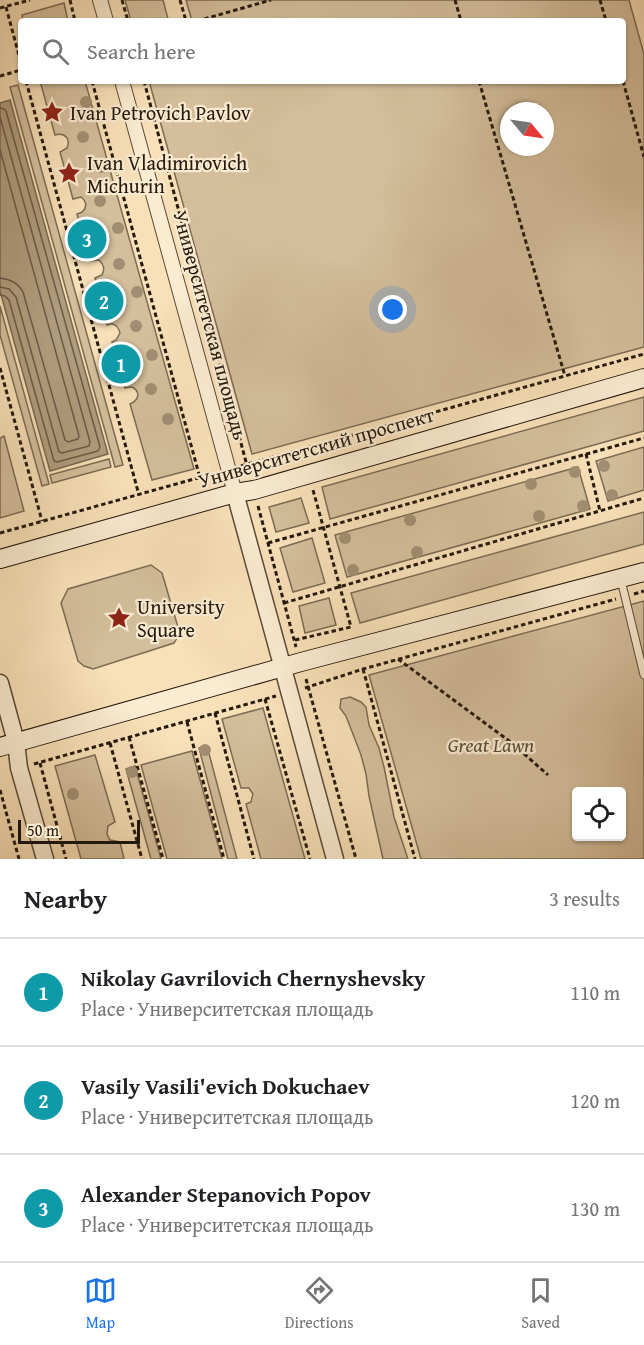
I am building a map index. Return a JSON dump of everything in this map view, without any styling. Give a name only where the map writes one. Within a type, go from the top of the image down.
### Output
[{"type":"main road","name":"Университетский проспект","points":[[0,559],[235,493],[254,490],[644,378]]},
{"type":"main road","points":[[8,745],[282,667],[644,572]]},
{"type":"street","points":[[100,0],[105,18]]},
{"type":"street","name":"Университетская площадь","points":[[124,84],[335,859]]},
{"type":"street","points":[[0,683],[8,745],[20,768],[45,859]]},
{"type":"lane","points":[[621,578],[644,675]]},
{"type":"path","points":[[0,8],[30,0]]},
{"type":"path","points":[[70,0],[74,18]]},
{"type":"path","points":[[122,0],[127,18]]},
{"type":"path","points":[[180,0],[185,18]]},
{"type":"path","points":[[208,18],[272,0]]},
{"type":"path","points":[[455,0],[460,18]]},
{"type":"path","points":[[600,0],[605,18]]},
{"type":"path","points":[[6,7],[18,52]]},
{"type":"path","points":[[0,76],[18,71]]},
{"type":"path","points":[[27,84],[139,495]]},
{"type":"path","points":[[0,533],[202,477],[93,84]]},
{"type":"path","points":[[145,84],[250,478]]},
{"type":"path","points":[[480,84],[565,376]]},
{"type":"path","points":[[624,84],[644,158]]},
{"type":"path","points":[[246,465],[644,354]]},
{"type":"path","points":[[0,368],[42,521]]},
{"type":"path","points":[[268,543],[644,438]]},
{"type":"path","points":[[586,454],[600,511]]},
{"type":"path","points":[[295,640],[351,627],[313,490]]},
{"type":"path","points":[[285,603],[644,498]]},
{"type":"path","points":[[257,501],[297,647]]},
{"type":"path","points":[[20,768],[644,591]]},
{"type":"path","points":[[398,659],[512,743],[548,775]]},
{"type":"path","points":[[363,669],[416,859]]},
{"type":"path","points":[[306,679],[356,859]]},
{"type":"path","points":[[265,699],[310,859]]},
{"type":"path","points":[[215,713],[254,859]]},
{"type":"path","points":[[187,721],[224,859]]},
{"type":"path","points":[[129,737],[163,859]]},
{"type":"path","points":[[110,743],[142,859]]},
{"type":"path","points":[[40,763],[66,859]]},
{"type":"path","points":[[0,790],[19,859]]},
{"type":"green space","points":[[125,0],[163,0],[168,18],[130,18]]},
{"type":"green space","points":[[186,0],[629,0],[644,54],[644,347],[252,454],[150,84],[626,84],[626,18],[191,18]]},
{"type":"green space","points":[[64,3],[67,18],[22,18],[22,15]]},
{"type":"green space","points":[[41,84],[86,84],[194,469],[152,480],[130,404],[138,394],[132,387],[125,388],[112,342],[120,333],[115,325],[107,325],[95,278],[102,275],[104,267],[99,260],[90,261],[77,214],[84,209],[86,204],[81,197],[73,199],[60,152],[67,148],[68,139],[62,134],[55,135]]},
{"type":"green space","points":[[18,85],[123,465],[115,467],[10,87]]},
{"type":"green space","points":[[0,306],[49,484],[42,486],[0,335]]},
{"type":"green space","points":[[644,397],[644,431],[330,519],[322,487]]},
{"type":"green space","points":[[4,436],[24,511],[0,518],[0,438]]},
{"type":"green space","points":[[644,447],[644,490],[608,501],[596,461]]},
{"type":"green space","points":[[109,459],[111,467],[52,483],[50,475]]},
{"type":"green space","points":[[578,467],[590,509],[347,577],[335,535]]},
{"type":"green space","points":[[301,498],[309,523],[276,532],[269,507]]},
{"type":"green space","points":[[644,512],[644,544],[360,623],[351,593]]},
{"type":"green space","points":[[312,538],[325,583],[293,592],[280,548]]},
{"type":"green space","points":[[151,565],[162,573],[178,627],[178,636],[174,643],[93,669],[84,666],[78,661],[61,603],[68,589]]},
{"type":"green space","points":[[329,598],[336,625],[305,633],[299,606]]},
{"type":"green space","name":"Great Lawn","points":[[644,601],[644,859],[421,859],[369,675]]},
{"type":"green space","points":[[350,697],[366,707],[369,725],[384,767],[394,817],[408,859],[383,859],[361,755],[346,716],[340,708],[341,699]]},
{"type":"green space","points":[[263,708],[305,859],[261,859],[246,804],[251,802],[253,794],[249,788],[241,788],[222,719]]},
{"type":"green space","points":[[207,746],[237,859],[228,859],[199,748]]},
{"type":"green space","points":[[192,751],[222,859],[167,859],[141,765]]},
{"type":"green space","points":[[95,755],[115,822],[108,826],[107,834],[110,840],[120,842],[124,859],[81,859],[55,766]]},
{"type":"green space","points":[[135,766],[161,859],[151,859],[126,769]]},
{"type":"water","points":[[10,100],[108,454],[50,471],[0,291],[0,103]]},
{"type":"place","name":"Ivan Petrovich Pavlov","points":[[52,112]]},
{"type":"place","name":"Ivan Vladimirovich Michurin","points":[[69,173]]},
{"type":"place","name":"Alexander Stepanovich Popov","points":[[87,239]]},
{"type":"place","name":"Vasily Vasili'evich Dokuchaev","points":[[104,301]]},
{"type":"place","name":"Nikolay Gavrilovich Chernyshevsky","points":[[121,364]]},
{"type":"place","name":"University Square","points":[[119,618]]}]
